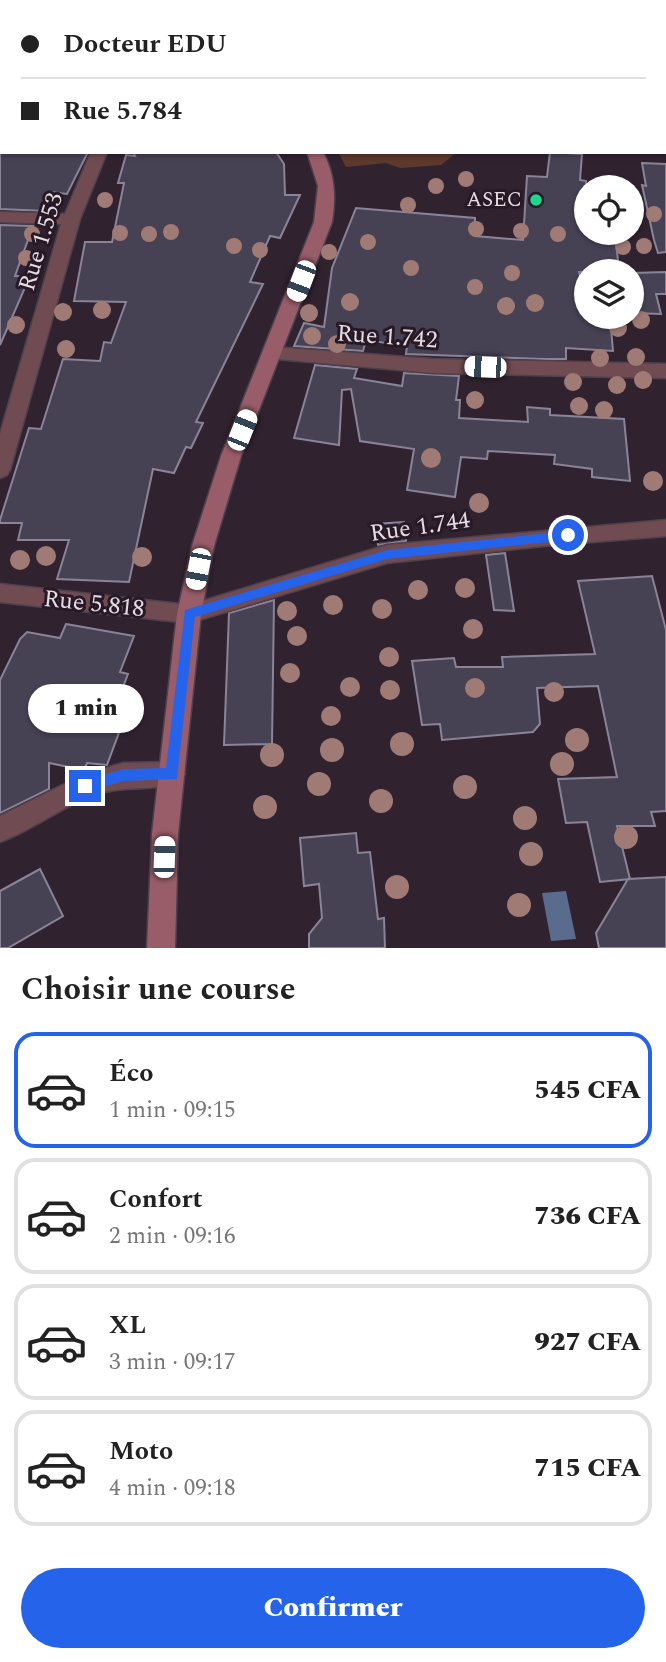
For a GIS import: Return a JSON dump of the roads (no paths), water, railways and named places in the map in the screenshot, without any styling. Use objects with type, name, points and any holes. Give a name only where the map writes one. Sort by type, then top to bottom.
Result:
[{"type":"main road","points":[[161,948],[165,834],[189,614],[203,546],[227,469],[308,263],[327,202],[324,168],[317,154]]},
{"type":"street","name":"Rue 1.553","points":[[0,470],[71,219],[98,154]]},
{"type":"street","points":[[0,217],[71,219]]},
{"type":"street","name":"Rue 1.742","points":[[273,353],[433,366],[666,371]]},
{"type":"street","name":"Rue 1.744","points":[[189,614],[387,554],[543,537],[666,528]]},
{"type":"street","name":"Rue 5.818","points":[[0,593],[189,614]]},
{"type":"street","points":[[0,830],[85,786],[123,775],[172,774]]},
{"type":"water","points":[[566,891],[576,939],[551,941],[542,893]]},
{"type":"place","name":"ASEC","points":[[536,200]]}]
